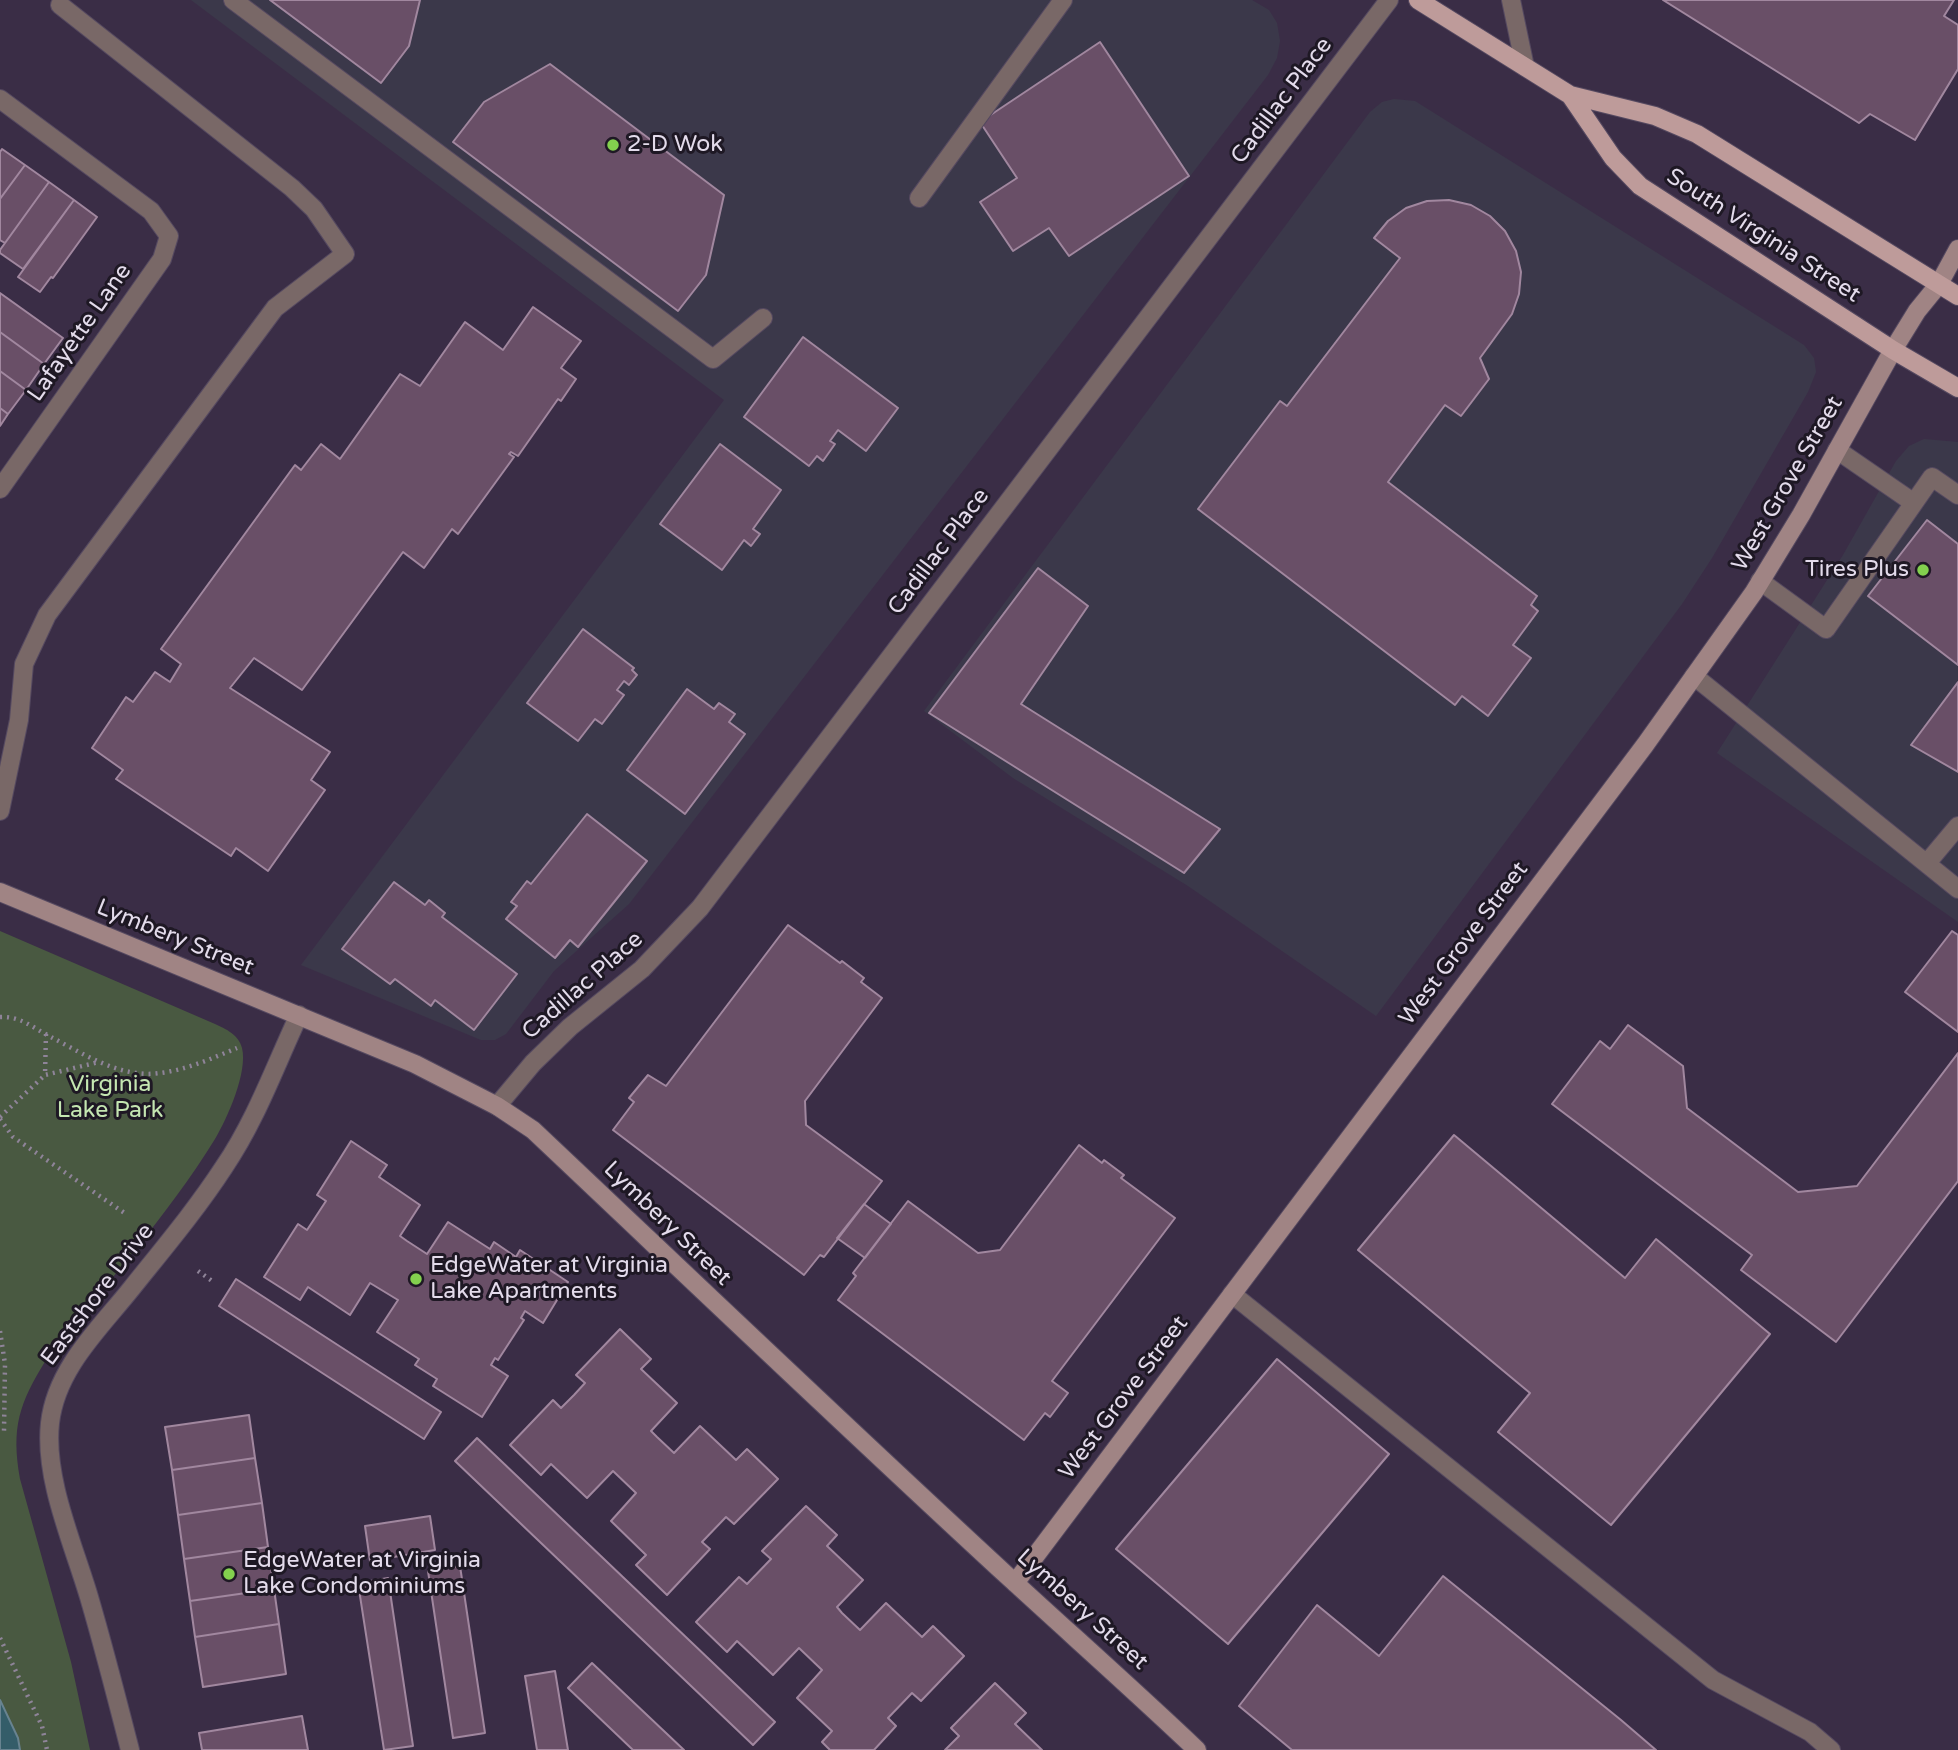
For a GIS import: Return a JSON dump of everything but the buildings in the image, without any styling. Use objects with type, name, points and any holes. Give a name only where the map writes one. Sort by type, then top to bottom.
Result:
[{"type":"main road","name":"South Virginia Street","points":[[1418,0],[1570,95],[1655,116],[1697,134],[1958,296]]},
{"type":"main road","name":"South Virginia Street","points":[[1570,95],[1613,158],[1640,186],[1958,388]]},
{"type":"street","points":[[233,0],[713,359],[763,318]]},
{"type":"street","points":[[919,198],[1063,0]]},
{"type":"street","name":"Cadillac Place","points":[[497,1106],[533,1063],[587,1012],[642,969],[700,908],[1389,0]]},
{"type":"street","points":[[1511,0],[1525,67]]},
{"type":"street","points":[[0,811],[19,720],[23,664],[47,615],[275,308],[345,254],[314,209],[292,188],[60,5]]},
{"type":"street","name":"Lafayette Lane","points":[[0,99],[151,211],[169,236],[162,259],[0,489]]},
{"type":"street","name":"West Grove Street","points":[[1015,1583],[1645,745],[1694,676],[1760,581],[1893,349],[1917,311],[1939,284],[1958,249]]},
{"type":"street","points":[[1837,450],[1914,503]]},
{"type":"street","points":[[1760,581],[1826,628],[1932,477],[1958,495]]},
{"type":"street","points":[[1694,676],[1958,888]]},
{"type":"street","points":[[1927,863],[1958,826]]},
{"type":"street","name":"Lymbery Street","points":[[0,892],[415,1064],[497,1106],[533,1130],[1015,1583],[1127,1682],[1197,1750]]},
{"type":"street","name":"Eastshore Drive","points":[[130,1750],[55,1485],[50,1454],[50,1422],[57,1392],[72,1363],[196,1208],[246,1131],[299,1016]]},
{"type":"street","points":[[1232,1294],[1713,1680],[1810,1732],[1831,1750]]},
{"type":"path","points":[[0,1017],[17,1018],[99,1062],[136,1073],[161,1073],[237,1048]]},
{"type":"path","points":[[45,1075],[46,1034]]},
{"type":"path","points":[[99,1062],[45,1075],[0,1118],[13,1137],[126,1214]]},
{"type":"path","points":[[198,1271],[215,1283]]},
{"type":"path","points":[[0,1331],[5,1364],[2,1431]]},
{"type":"path","points":[[0,1638],[42,1726],[47,1750]]},
{"type":"shaded area","points":[[191,0],[1252,0],[1269,10],[1277,23],[1280,41],[1277,58],[1268,75],[629,904],[554,971],[506,1034],[495,1040],[481,1040],[301,965],[724,400]]},
{"type":"shaded area","points":[[1394,99],[1415,101],[1804,345],[1814,358],[1816,372],[1808,392],[1712,558],[1682,604],[1376,1016],[1188,886],[1013,778],[924,711],[1370,112],[1382,102]]},
{"type":"shaded area","points":[[1924,439],[1958,442],[1958,922],[1717,753],[1843,555],[1896,461],[1909,446]]},
{"type":"green space","name":"Virginia Lake Park","points":[[0,931],[228,1030],[242,1048],[239,1082],[215,1139],[155,1224],[46,1360],[29,1390],[20,1416],[16,1445],[20,1479],[71,1662],[90,1750],[0,1750]]},
{"type":"water","points":[[0,1700],[18,1738],[20,1750],[0,1750]]},
{"type":"place","name":"2-D Wok","points":[[613,145]]},
{"type":"place","name":"Tires Plus","points":[[1923,570]]},
{"type":"place","name":"EdgeWater at Virginia Lake Apartments","points":[[416,1279]]},
{"type":"place","name":"EdgeWater at Virginia Lake Condominiums","points":[[229,1574]]}]
